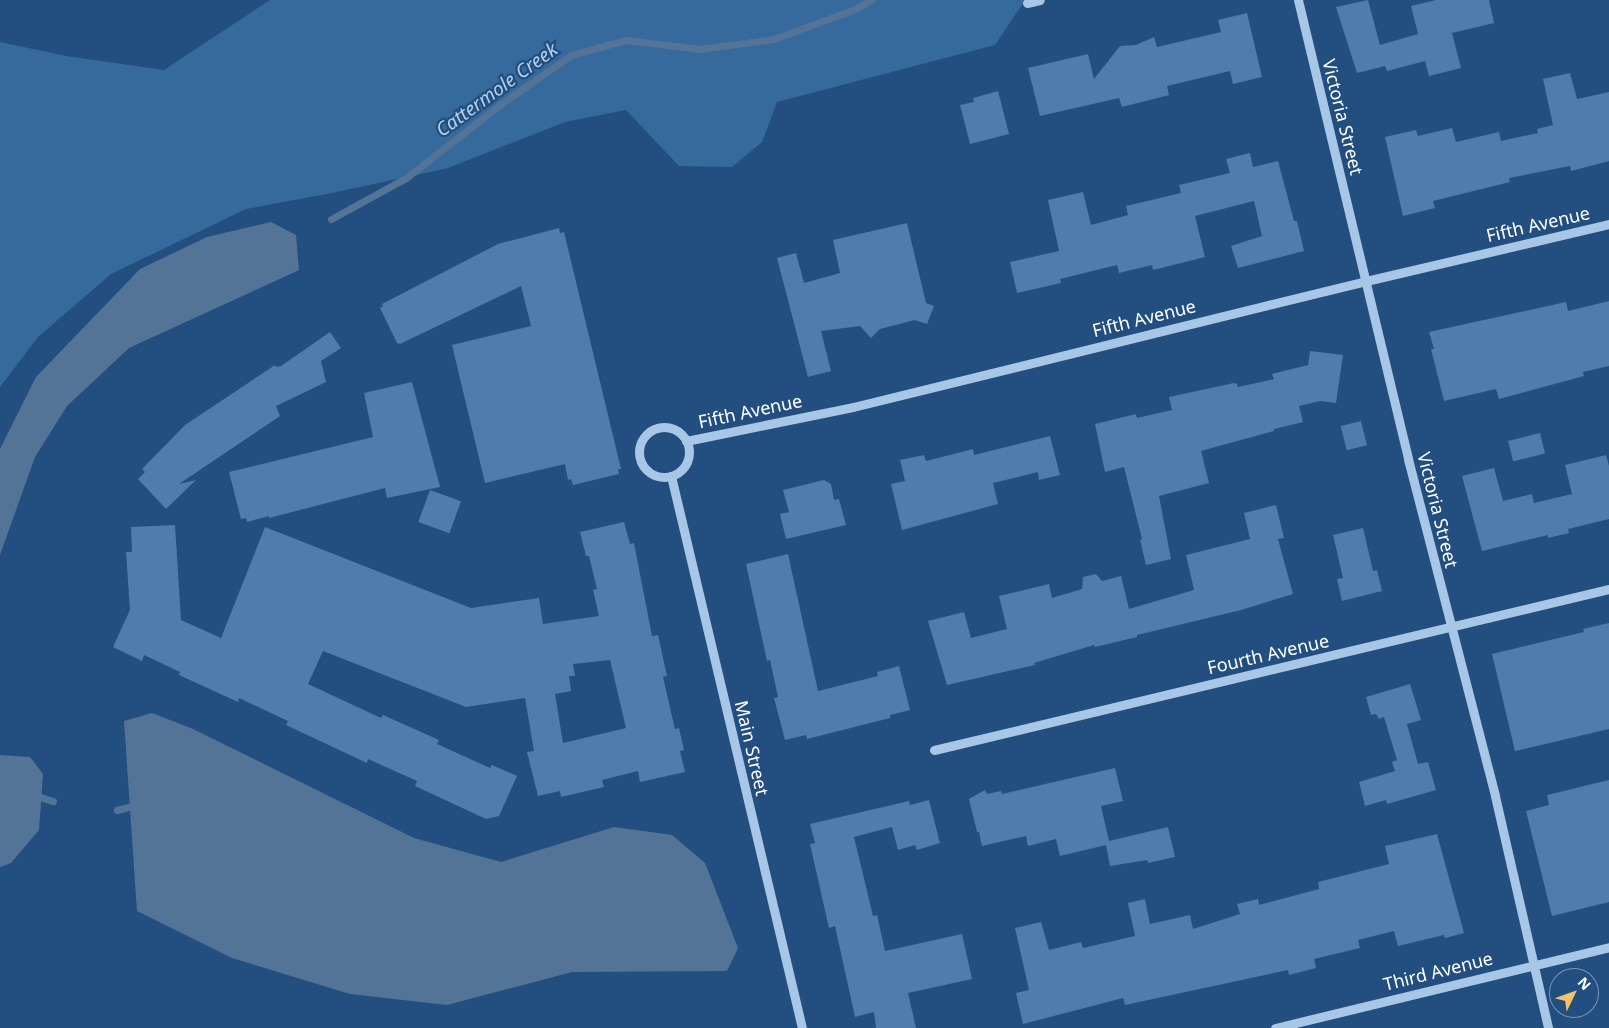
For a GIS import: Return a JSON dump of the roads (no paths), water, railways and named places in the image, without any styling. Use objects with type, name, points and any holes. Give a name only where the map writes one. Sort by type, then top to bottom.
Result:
[{"type":"street","points":[[1027,3],[1040,0]]},
{"type":"street","name":"Victoria Street","points":[[1298,0],[1451,627],[1495,796],[1548,1028]]},
{"type":"street","name":"Fifth Avenue","points":[[686,441],[853,407],[1366,281],[1609,224]]},
{"type":"street","points":[[660,427],[676,430],[686,441],[688,458],[684,466],[671,476],[654,475],[647,471],[639,456],[641,441],[646,434],[660,427]]},
{"type":"street","name":"Main Street","points":[[671,476],[802,1028]]},
{"type":"street","name":"Fourth Avenue","points":[[934,750],[1609,589]]},
{"type":"street","name":"Third Avenue","points":[[1275,1028],[1609,947]]},
{"type":"waterway","name":"Cattermole Creek","points":[[331,219],[406,178],[502,103],[571,55],[626,40],[700,49],[774,39],[853,10],[871,0]]},
{"type":"waterway","points":[[34,795],[53,801]]},
{"type":"waterway","points":[[117,810],[139,804]]}]
